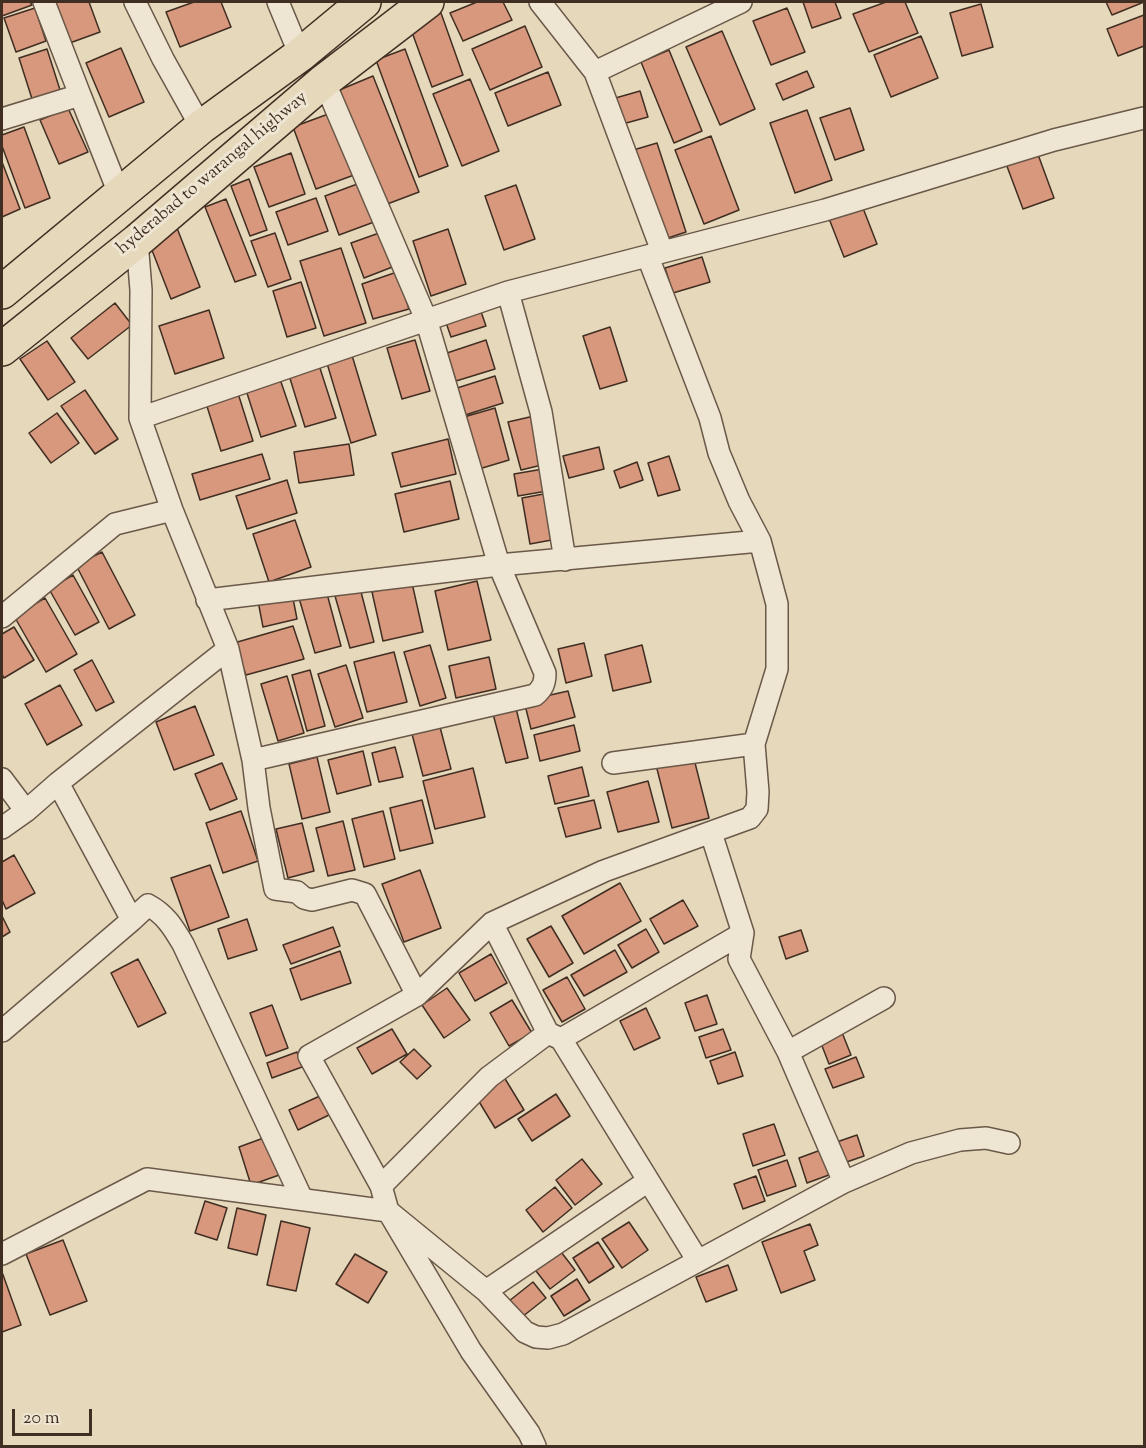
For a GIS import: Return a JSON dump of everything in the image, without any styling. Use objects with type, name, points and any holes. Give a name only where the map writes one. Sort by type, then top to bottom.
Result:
[{"type":"main road","points":[[2,292],[201,127],[300,55],[364,2]]},
{"type":"main road","name":"hyderabad to warangal highway","points":[[2,349],[137,241],[324,81],[427,2]]},
{"type":"street","points":[[44,2],[120,196]]},
{"type":"street","points":[[135,2],[163,59],[201,127]]},
{"type":"street","points":[[278,2],[300,55]]},
{"type":"street","points":[[535,1446],[529,1433],[471,1351],[388,1211],[381,1186],[309,1056],[417,995],[492,923],[604,871],[750,818],[757,809],[758,792],[754,744],[777,669],[777,604],[760,541],[739,501],[719,453],[710,418],[595,72],[540,2]]},
{"type":"street","points":[[595,72],[741,2]]},
{"type":"street","points":[[254,760],[535,695],[542,689],[545,682],[545,673],[499,565],[426,319],[324,81]]},
{"type":"street","points":[[2,119],[80,95]]},
{"type":"street","points":[[140,418],[508,292],[825,210],[1054,140],[1144,118]]},
{"type":"street","points":[[137,241],[141,290],[140,418],[172,510],[228,649],[254,760],[259,808],[274,889],[297,892],[304,898],[312,900],[352,890],[365,894],[417,995]]},
{"type":"street","points":[[508,292],[542,412],[565,560]]},
{"type":"street","points":[[2,617],[115,524],[172,510]]},
{"type":"street","points":[[207,600],[499,565],[760,541]]},
{"type":"street","points":[[2,828],[228,649]]},
{"type":"street","points":[[613,763],[754,744]]},
{"type":"street","points":[[2,779],[26,811]]},
{"type":"street","points":[[58,783],[132,920]]},
{"type":"street","points":[[711,833],[743,933],[739,959],[788,1052],[844,1182]]},
{"type":"street","points":[[2,1031],[148,905],[163,915],[176,932],[302,1200]]},
{"type":"street","points":[[492,923],[555,1036],[699,1261]]},
{"type":"street","points":[[381,1186],[489,1077],[555,1036],[743,933]]},
{"type":"street","points":[[788,1052],[884,998]]},
{"type":"street","points":[[2,1254],[147,1179],[388,1211],[486,1291],[525,1332],[536,1337],[548,1338],[563,1334],[844,1182],[911,1153],[960,1140],[986,1138],[1009,1143]]},
{"type":"street","points":[[486,1291],[648,1181]]},
{"type":"building","points":[[2,2],[30,2],[32,5],[2,16]]},
{"type":"building","points":[[52,2],[89,2],[100,32],[67,44]]},
{"type":"building","points":[[194,2],[221,2],[231,27],[180,47],[166,12]]},
{"type":"building","points":[[477,2],[503,2],[512,20],[463,41],[450,13]]},
{"type":"building","points":[[803,2],[835,2],[841,18],[812,28]]},
{"type":"building","points":[[886,2],[905,2],[918,33],[869,52],[853,14]]},
{"type":"building","points":[[1106,2],[1144,2],[1112,15]]},
{"type":"building","points":[[981,4],[993,47],[962,56],[950,13]]},
{"type":"building","points":[[35,8],[46,41],[16,52],[4,18]]},
{"type":"building","points":[[787,8],[805,52],[771,65],[753,21]]},
{"type":"building","points":[[441,13],[463,75],[432,87],[409,24]]},
{"type":"building","points":[[1144,15],[1144,46],[1118,56],[1107,29]]},
{"type":"building","points":[[525,26],[542,67],[490,90],[472,49]]},
{"type":"building","points":[[722,31],[755,109],[720,125],[686,47]]},
{"type":"building","points":[[921,36],[938,78],[891,97],[874,55]]},
{"type":"building","points":[[121,48],[144,102],[109,117],[86,63]]},
{"type":"building","points":[[47,49],[61,93],[33,102],[19,58]]},
{"type":"building","points":[[405,49],[448,166],[419,177],[376,60]]},
{"type":"building","points":[[669,50],[702,131],[674,143],[641,62]]},
{"type":"building","points":[[807,71],[814,87],[783,100],[776,84]]},
{"type":"building","points":[[548,72],[561,105],[508,126],[495,93]]},
{"type":"building","points":[[373,76],[419,192],[382,206],[337,91]]},
{"type":"building","points":[[470,79],[499,151],[462,166],[433,94]]},
{"type":"building","points":[[640,91],[648,117],[619,125],[612,99]]},
{"type":"building","points":[[68,108],[88,152],[59,164],[40,120]]},
{"type":"building","points":[[850,108],[864,150],[835,160],[820,118]]},
{"type":"building","points":[[807,110],[832,180],[795,193],[770,123]]},
{"type":"building","points":[[331,113],[354,175],[316,189],[293,127]]},
{"type":"building","points":[[24,127],[50,198],[25,208],[2,146],[2,135]]},
{"type":"building","points":[[711,136],[739,210],[704,224],[675,150]]},
{"type":"building","points":[[657,143],[686,232],[659,241],[630,151]]},
{"type":"building","points":[[1036,149],[1054,198],[1023,209],[1005,161]]},
{"type":"building","points":[[291,153],[305,194],[269,207],[254,167]]},
{"type":"building","points":[[2,162],[20,209],[2,217]]},
{"type":"building","points":[[249,179],[267,230],[250,236],[231,186]]},
{"type":"building","points":[[360,183],[374,222],[339,235],[325,196]]},
{"type":"building","points":[[516,185],[535,239],[504,250],[485,196]]},
{"type":"building","points":[[316,198],[328,231],[288,245],[276,212]]},
{"type":"building","points":[[226,199],[256,275],[235,282],[205,207]]},
{"type":"building","points":[[861,203],[877,244],[844,257],[828,216]]},
{"type":"building","points":[[177,228],[200,287],[171,299],[148,240]]},
{"type":"building","points":[[448,229],[466,284],[431,296],[413,241]]},
{"type":"building","points":[[382,232],[395,266],[364,278],[351,243]]},
{"type":"building","points":[[275,233],[291,279],[268,287],[251,241]]},
{"type":"building","points":[[341,248],[366,323],[324,336],[300,261]]},
{"type":"building","points":[[702,257],[710,282],[673,293],[665,268]]},
{"type":"building","points":[[397,272],[409,309],[373,319],[362,284]]},
{"type":"building","points":[[301,282],[316,328],[287,337],[273,291]]},
{"type":"building","points":[[115,303],[132,325],[88,359],[71,338]]},
{"type":"building","points":[[478,303],[486,326],[451,337],[443,314]]},
{"type":"building","points":[[209,310],[224,358],[175,374],[159,326]]},
{"type":"building","points":[[610,327],[627,381],[600,389],[583,336]]},
{"type":"building","points":[[415,340],[430,391],[402,399],[387,348]]},
{"type":"building","points":[[486,340],[495,369],[456,381],[447,353]]},
{"type":"building","points":[[47,341],[75,382],[48,400],[20,359]]},
{"type":"building","points":[[351,352],[376,435],[351,443],[326,360]]},
{"type":"building","points":[[318,362],[336,418],[305,427],[288,372]]},
{"type":"building","points":[[495,376],[503,403],[462,416],[454,389]]},
{"type":"building","points":[[280,379],[296,426],[261,437],[246,390]]},
{"type":"building","points":[[85,390],[118,439],[95,454],[61,406]]},
{"type":"building","points":[[237,390],[253,441],[221,451],[205,400]]},
{"type":"building","points":[[495,408],[509,460],[479,469],[464,417]]},
{"type":"building","points":[[57,413],[79,443],[51,463],[29,433]]},
{"type":"building","points":[[534,416],[546,464],[521,470],[508,422]]},
{"type":"building","points":[[448,439],[456,474],[401,487],[392,453]]},
{"type":"building","points":[[349,444],[354,475],[299,483],[294,452]]},
{"type":"building","points":[[599,447],[604,469],[569,478],[563,456]]},
{"type":"building","points":[[262,454],[270,479],[200,500],[192,474]]},
{"type":"building","points":[[669,456],[680,490],[658,496],[648,463]]},
{"type":"building","points":[[637,462],[643,480],[620,488],[614,471]]},
{"type":"building","points":[[543,469],[547,491],[518,496],[514,474]]},
{"type":"building","points":[[287,480],[297,513],[247,529],[236,496]]},
{"type":"building","points":[[450,481],[459,519],[404,532],[395,494]]},
{"type":"building","points":[[549,493],[557,539],[530,544],[522,498]]},
{"type":"building","points":[[295,520],[311,567],[269,582],[253,534]]},
{"type":"building","points":[[102,552],[135,615],[109,629],[76,565]]},
{"type":"building","points":[[73,575],[99,622],[75,635],[49,589]]},
{"type":"building","points":[[477,581],[491,640],[448,650],[435,591]]},
{"type":"building","points":[[412,583],[423,632],[383,641],[372,592]]},
{"type":"building","points":[[360,588],[374,642],[350,648],[335,596]]},
{"type":"building","points":[[326,590],[341,646],[315,653],[299,598]]},
{"type":"building","points":[[292,593],[297,619],[263,627],[258,601]]},
{"type":"building","points":[[45,598],[77,654],[46,672],[14,616]]},
{"type":"building","points":[[293,626],[304,659],[246,675],[234,643]]},
{"type":"building","points":[[14,627],[34,660],[4,678],[2,674],[2,634]]},
{"type":"building","points":[[584,643],[592,676],[566,683],[558,649]]},
{"type":"building","points":[[430,645],[446,698],[420,706],[404,652]]},
{"type":"building","points":[[642,645],[651,682],[613,691],[605,655]]},
{"type":"building","points":[[394,652],[407,702],[367,712],[354,662]]},
{"type":"building","points":[[489,657],[496,689],[456,698],[449,666]]},
{"type":"building","points":[[92,660],[114,702],[96,711],[74,670]]},
{"type":"building","points":[[346,665],[363,718],[335,727],[318,674]]},
{"type":"building","points":[[310,670],[325,726],[307,731],[292,675]]},
{"type":"building","points":[[287,676],[304,733],[278,741],[261,684]]},
{"type":"building","points":[[60,685],[82,725],[47,745],[25,704]]},
{"type":"building","points":[[568,691],[575,717],[531,729],[524,701]]},
{"type":"building","points":[[515,704],[528,758],[506,763],[492,710]]},
{"type":"building","points":[[195,706],[214,755],[174,770],[156,722]]},
{"type":"building","points":[[574,725],[580,751],[540,761],[534,735]]},
{"type":"building","points":[[440,727],[451,769],[423,776],[412,734]]},
{"type":"building","points":[[395,747],[403,777],[379,782],[372,753]]},
{"type":"building","points":[[363,751],[371,785],[337,794],[328,760]]},
{"type":"building","points":[[693,755],[709,818],[672,828],[656,765]]},
{"type":"building","points":[[317,757],[330,812],[302,819],[289,764]]},
{"type":"building","points":[[222,763],[237,799],[210,810],[195,774]]},
{"type":"building","points":[[582,767],[589,796],[555,804],[548,776]]},
{"type":"building","points":[[473,768],[485,817],[435,829],[423,781]]},
{"type":"building","points":[[648,781],[659,822],[618,832],[607,792]]},
{"type":"building","points":[[422,800],[433,843],[400,851],[390,808]]},
{"type":"building","points":[[594,800],[601,828],[566,837],[558,808]]},
{"type":"building","points":[[241,811],[258,861],[223,873],[206,823]]},
{"type":"building","points":[[383,811],[395,859],[364,867],[352,819]]},
{"type":"building","points":[[343,821],[355,870],[328,876],[316,828]]},
{"type":"building","points":[[302,823],[314,871],[288,878],[276,829]]},
{"type":"building","points":[[14,855],[35,893],[6,909],[2,900],[2,862]]},
{"type":"building","points":[[210,865],[229,917],[190,931],[171,878]]},
{"type":"building","points":[[420,870],[441,928],[404,942],[382,884]]},
{"type":"building","points":[[620,883],[641,921],[584,954],[562,916]]},
{"type":"building","points":[[683,900],[698,926],[664,944],[650,919]]},
{"type":"building","points":[[2,916],[10,932],[2,937]]},
{"type":"building","points":[[247,919],[257,950],[228,959],[218,929]]},
{"type":"building","points":[[551,926],[573,963],[549,977],[527,939]]},
{"type":"building","points":[[333,927],[340,946],[291,964],[283,945]]},
{"type":"building","points":[[646,929],[659,952],[632,968],[618,945]]},
{"type":"building","points":[[801,930],[808,951],[786,959],[779,937]]},
{"type":"building","points":[[615,950],[627,972],[584,996],[571,975]]},
{"type":"building","points":[[340,951],[351,983],[301,1000],[290,969]]},
{"type":"building","points":[[491,954],[507,983],[475,1001],[459,973]]},
{"type":"building","points":[[138,959],[166,1013],[138,1027],[111,973]]},
{"type":"building","points":[[567,977],[585,1009],[562,1022],[543,990]]},
{"type":"building","points":[[447,988],[470,1020],[444,1038],[422,1005]]},
{"type":"building","points":[[707,995],[717,1024],[695,1031],[685,1003]]},
{"type":"building","points":[[512,1000],[532,1033],[509,1046],[490,1013]]},
{"type":"building","points":[[272,1005],[288,1048],[266,1056],[250,1013]]},
{"type":"building","points":[[646,1008],[660,1038],[634,1050],[620,1021]]},
{"type":"building","points":[[392,1029],[407,1054],[372,1074],[357,1048]]},
{"type":"building","points":[[723,1029],[731,1050],[706,1058],[699,1037]]},
{"type":"building","points":[[841,1030],[851,1055],[829,1064],[819,1038]]},
{"type":"building","points":[[414,1049],[431,1066],[417,1079],[400,1062]]},
{"type":"building","points":[[297,1052],[302,1067],[272,1078],[267,1063]]},
{"type":"building","points":[[735,1052],[743,1076],[718,1084],[710,1061]]},
{"type":"building","points":[[856,1057],[864,1077],[833,1088],[825,1069]]},
{"type":"building","points":[[504,1077],[524,1110],[495,1128],[475,1095]]},
{"type":"building","points":[[556,1094],[570,1116],[532,1141],[518,1119]]},
{"type":"building","points":[[322,1095],[331,1114],[298,1130],[289,1110]]},
{"type":"building","points":[[774,1124],[785,1155],[753,1166],[743,1134]]},
{"type":"building","points":[[857,1135],[864,1156],[838,1165],[831,1144]]},
{"type":"building","points":[[269,1136],[282,1174],[251,1185],[239,1147]]},
{"type":"building","points":[[829,1147],[837,1172],[807,1183],[799,1158]]},
{"type":"building","points":[[582,1159],[602,1184],[575,1205],[556,1180]]},
{"type":"building","points":[[787,1160],[796,1186],[767,1196],[758,1170]]},
{"type":"building","points":[[756,1176],[765,1201],[743,1209],[734,1184]]},
{"type":"building","points":[[555,1187],[572,1208],[543,1232],[526,1210]]},
{"type":"building","points":[[205,1201],[227,1208],[217,1240],[195,1233]]},
{"type":"building","points":[[237,1208],[266,1215],[257,1255],[228,1248]]},
{"type":"building","points":[[281,1221],[310,1228],[296,1291],[267,1285]]},
{"type":"building","points":[[629,1222],[648,1250],[622,1268],[602,1239]]},
{"type":"building","points":[[810,1224],[818,1245],[804,1251],[815,1280],[781,1293],[762,1242]]},
{"type":"building","points":[[63,1240],[87,1301],[50,1315],[26,1254]]},
{"type":"building","points":[[598,1242],[614,1267],[589,1283],[573,1258]]},
{"type":"building","points":[[558,1248],[575,1270],[550,1289],[533,1267]]},
{"type":"building","points":[[355,1254],[387,1272],[368,1303],[336,1284]]},
{"type":"building","points":[[728,1265],[737,1290],[706,1302],[696,1277]]},
{"type":"building","points":[[2,1272],[21,1325],[2,1332]]},
{"type":"building","points":[[577,1279],[590,1300],[564,1316],[551,1296]]},
{"type":"building","points":[[533,1282],[546,1298],[522,1317],[509,1301]]}]
